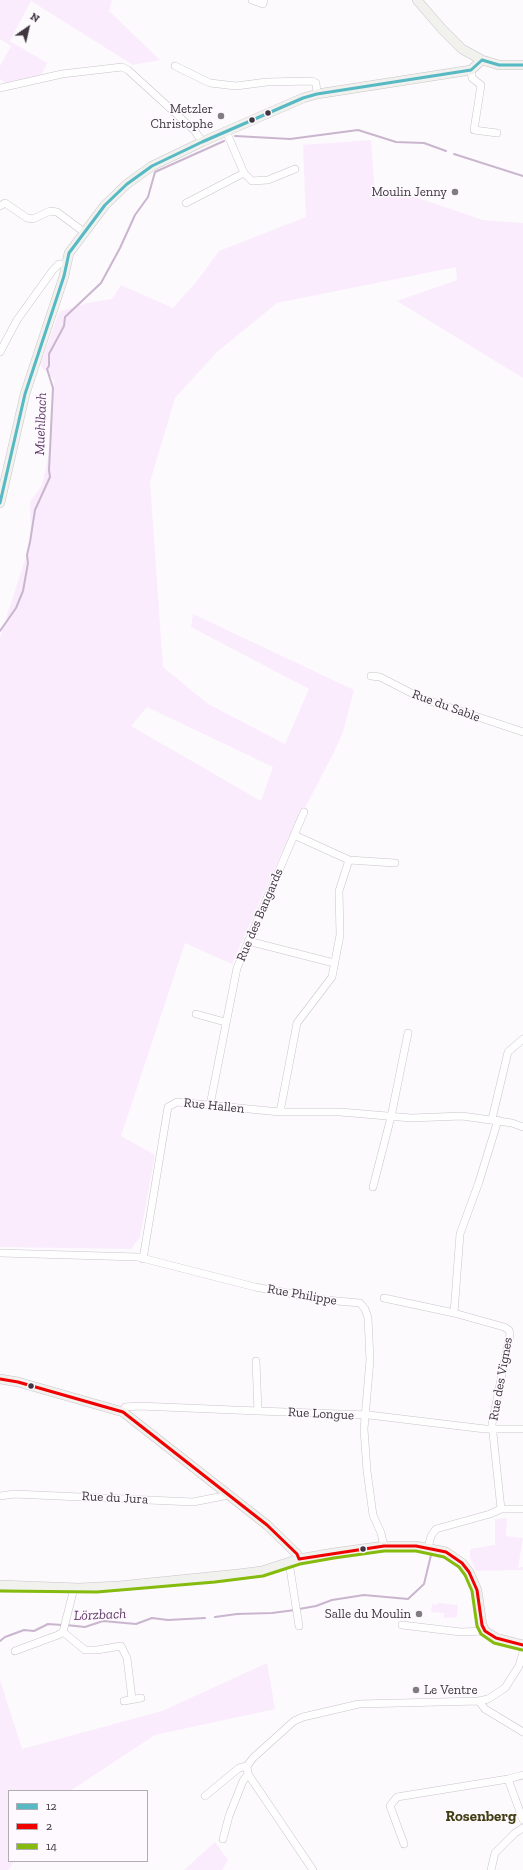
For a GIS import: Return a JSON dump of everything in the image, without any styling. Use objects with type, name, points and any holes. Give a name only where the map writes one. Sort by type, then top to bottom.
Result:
[{"type":"street","points":[[252,0],[262,4],[264,0]]},
{"type":"street","points":[[417,0],[442,29],[462,49],[482,60],[499,64],[523,65]]},
{"type":"street","points":[[0,503],[25,394],[56,300],[70,251],[105,205],[127,184],[152,166],[202,142],[317,94],[471,70],[482,60]]},
{"type":"street","points":[[175,66],[210,83],[236,86],[288,81],[312,81],[316,83],[317,94]]},
{"type":"street","points":[[0,88],[62,74],[122,67],[132,74],[195,131],[202,142]]},
{"type":"street","points":[[471,70],[472,78],[481,85],[474,130],[496,133]]},
{"type":"street","points":[[226,131],[244,173],[252,181],[268,180],[295,169]]},
{"type":"street","points":[[186,203],[244,173]]},
{"type":"street","points":[[2,202],[27,218],[33,219],[50,211],[57,212],[84,232]]},
{"type":"street","points":[[0,352],[17,320],[52,270],[59,264],[66,264]]},
{"type":"street","name":"Rue du Sable","points":[[371,676],[380,678],[421,698],[523,732]]},
{"type":"street","name":"Rue des Bangards","points":[[210,1105],[225,1022],[237,968],[304,812]]},
{"type":"street","points":[[294,836],[349,860],[395,863]]},
{"type":"street","points":[[280,1112],[297,1023],[332,977],[340,934],[339,891],[349,860]]},
{"type":"street","points":[[248,941],[334,963]]},
{"type":"street","points":[[196,1014],[225,1022]]},
{"type":"street","points":[[373,1187],[391,1117],[408,1033]]},
{"type":"street","points":[[454,1313],[460,1234],[479,1182],[495,1120],[508,1052],[523,1039]]},
{"type":"street","name":"Rue Hallen","points":[[143,1259],[168,1107],[177,1102],[280,1112],[340,1112],[411,1118],[462,1116],[495,1120],[523,1127]]},
{"type":"street","name":"Rue Philippe","points":[[0,1253],[143,1259],[255,1287],[326,1300],[360,1303],[365,1309],[368,1318],[370,1353],[364,1429],[369,1496],[373,1515],[384,1546]]},
{"type":"street","name":"Rue des Vignes","points":[[384,1298],[454,1313],[504,1327],[509,1330],[510,1334],[492,1429],[501,1510]]},
{"type":"street","points":[[256,1361],[258,1411]]},
{"type":"street","points":[[0,1379],[18,1382],[123,1412],[267,1525],[294,1551],[299,1558]]},
{"type":"street","name":"Rue Longue","points":[[123,1412],[125,1406],[139,1406],[366,1415],[492,1429],[523,1428]]},
{"type":"street","name":"Rue du Jura","points":[[0,1496],[22,1494],[193,1502],[229,1495]]},
{"type":"street","points":[[428,1548],[431,1536],[436,1529],[501,1510],[523,1510]]},
{"type":"street","points":[[1,1585],[74,1588],[119,1586],[238,1574],[262,1570],[299,1558],[384,1546],[403,1545],[428,1548],[453,1555],[462,1562],[469,1572],[477,1590],[482,1625],[485,1631],[496,1638],[523,1645]]},
{"type":"street","points":[[289,1562],[299,1626]]},
{"type":"street","points":[[15,1650],[63,1632],[74,1588]]},
{"type":"street","points":[[402,1625],[461,1632],[485,1631]]},
{"type":"street","points":[[63,1632],[85,1650],[97,1650],[121,1646],[127,1658],[132,1699]]},
{"type":"street","points":[[205,1796],[239,1768],[247,1766],[253,1758],[294,1721],[303,1717],[359,1704],[479,1701],[488,1699],[500,1693],[504,1688],[519,1666],[523,1652]]},
{"type":"street","points":[[124,1701],[141,1698]]},
{"type":"street","points":[[479,1701],[484,1709],[523,1732]]},
{"type":"street","points":[[247,1766],[248,1774],[313,1870]]},
{"type":"street","points":[[223,1839],[229,1816],[243,1781],[248,1774]]},
{"type":"street","points":[[404,1844],[390,1806],[397,1797],[508,1780],[523,1775]]},
{"type":"street","points":[[508,1780],[523,1820]]},
{"type":"street","points":[[491,1870],[495,1853],[515,1832],[523,1828]]},
{"type":"shaded area","points":[[0,0],[112,0],[109,11],[160,60],[133,65],[31,1],[10,41],[47,63],[41,76],[9,85],[0,79],[0,66],[11,46],[0,39]]},
{"type":"shaded area","points":[[371,140],[375,193],[412,196],[483,220],[523,223],[523,378],[397,301],[457,280],[456,267],[277,303],[217,352],[175,398],[150,482],[163,667],[208,704],[285,744],[309,689],[191,627],[193,614],[354,690],[343,732],[281,854],[232,964],[185,943],[121,1136],[155,1155],[140,1237],[131,1249],[0,1247],[0,637],[31,541],[30,502],[42,485],[50,449],[54,380],[40,365],[59,312],[87,303],[112,299],[121,285],[173,308],[197,281],[219,251],[306,217],[303,145]],"holes":[[[147,707],[273,767],[261,801],[131,726]]]},
{"type":"shaded area","points":[[507,1518],[506,1536],[523,1538],[518,1568],[523,1567],[523,1570],[476,1571],[470,1557],[470,1549],[495,1545],[495,1519]]},
{"type":"shaded area","points":[[438,1603],[458,1605],[457,1617],[444,1618],[444,1613],[431,1612],[432,1604],[438,1605]]},
{"type":"shaded area","points":[[267,1663],[275,1709],[155,1735],[72,1790],[8,1790],[8,1862],[14,1862],[8,1870],[0,1870],[0,1680],[22,1749],[162,1711]]},
{"type":"shaded area","points":[[215,1842],[228,1860],[222,1870],[184,1870]]},
{"type":"waterway","points":[[235,136],[290,139],[358,130],[396,142],[424,143],[446,151]]},
{"type":"waterway","name":"Muehlbach","points":[[0,631],[16,608],[23,591],[28,563],[27,555],[35,510],[50,477],[49,470],[53,388],[47,369],[49,366],[49,354],[64,326],[65,317],[101,283],[120,248],[135,215],[148,197],[155,172],[224,141]]},
{"type":"waterway","points":[[454,154],[523,176]]},
{"type":"waterway","points":[[299,1609],[316,1606],[332,1600],[364,1595],[408,1599],[424,1584],[431,1555]]},
{"type":"waterway","points":[[215,1617],[295,1610]]},
{"type":"waterway","name":"Lörzbach","points":[[66,1625],[85,1627],[103,1621],[136,1624],[152,1618],[168,1620],[205,1618]]},
{"type":"waterway","name":"Lörzbach","points":[[0,1641],[5,1637],[24,1630],[34,1631],[48,1624],[62,1625]]},
{"type":"transit line","name":"12","points":[[482,60],[499,65],[523,65]]},
{"type":"transit line","name":"12","points":[[0,503],[25,394],[64,276],[69,253],[105,205],[127,184],[152,166],[202,142],[303,98],[317,94],[471,70],[482,60]]},
{"type":"transit line","name":"2","points":[[0,1379],[18,1382],[123,1412],[267,1525],[297,1554],[299,1559]]},
{"type":"transit line","name":"2","points":[[299,1559],[384,1546],[416,1546],[446,1552],[462,1563],[469,1572],[477,1590],[482,1625],[485,1631],[496,1638],[523,1645]]},
{"type":"transit line","name":"14","points":[[0,1591],[97,1592],[215,1582],[263,1576],[300,1564],[334,1558],[384,1551],[416,1551],[444,1557],[459,1567],[465,1575],[472,1591],[477,1626],[481,1634],[494,1643],[522,1650]]},
{"type":"place","name":"Metzler Christophe","points":[[221,116]]},
{"type":"place","name":"Moulin Jenny","points":[[455,192]]},
{"type":"place","name":"Salle du Moulin","points":[[419,1614]]},
{"type":"place","name":"Le Ventre","points":[[416,1690]]},
{"type":"district","name":"Rosenberg","points":[[481,1817]]}]
